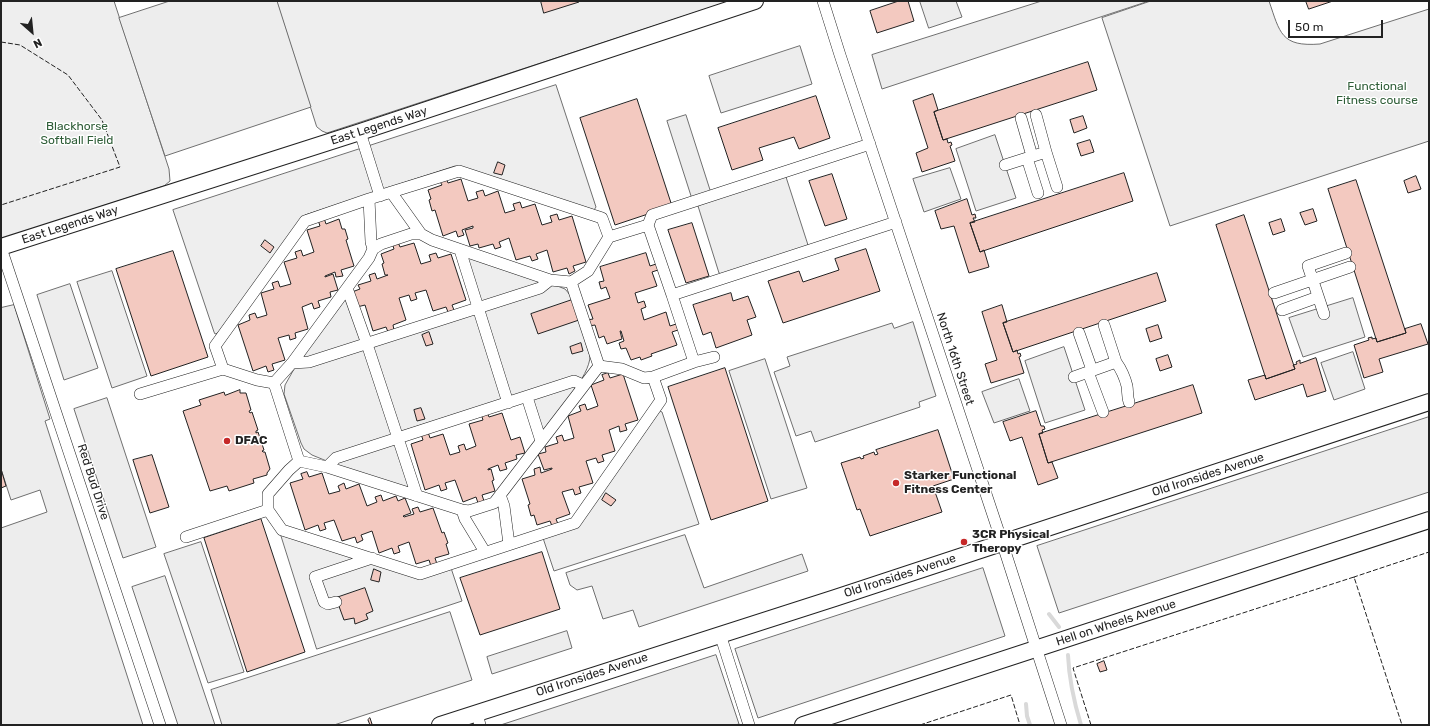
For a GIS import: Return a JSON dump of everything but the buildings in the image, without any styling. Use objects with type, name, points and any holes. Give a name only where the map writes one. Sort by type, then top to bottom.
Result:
[{"type":"street","name":"East Legends Way","points":[[1,247],[360,132],[755,1]]},
{"type":"street","name":"North 16th Street","points":[[823,1],[1061,725]]},
{"type":"street","points":[[1036,115],[1057,187]]},
{"type":"street","points":[[1021,118],[1038,193]]},
{"type":"street","points":[[360,132],[374,197],[371,242],[373,249]]},
{"type":"street","points":[[694,362],[648,226],[652,216],[693,200],[870,144]]},
{"type":"street","points":[[1005,165],[1046,152]]},
{"type":"street","points":[[223,369],[215,346],[305,221],[374,197],[459,171],[602,218],[609,237]]},
{"type":"street","points":[[391,192],[421,234],[432,240],[460,250],[550,280],[571,282],[588,271],[609,237],[648,226]]},
{"type":"street","points":[[672,295],[896,222]]},
{"type":"street","points":[[274,383],[292,364],[369,258],[373,249],[381,244],[411,234],[421,234]]},
{"type":"street","name":"Red Bud Drive","points":[[1,247],[160,725]]},
{"type":"street","points":[[460,250],[508,403]]},
{"type":"street","points":[[1324,314],[1308,266],[1346,253]]},
{"type":"street","points":[[1274,293],[1350,267]]},
{"type":"street","points":[[292,364],[309,362],[540,288],[550,280]]},
{"type":"street","points":[[571,282],[599,366]]},
{"type":"street","points":[[347,288],[417,496]]},
{"type":"street","points":[[1282,310],[1318,297]]},
{"type":"street","points":[[1104,325],[1116,362],[1120,367],[1127,388],[1126,396],[1129,402]]},
{"type":"street","points":[[1079,333],[1103,412]]},
{"type":"street","points":[[599,366],[622,369],[644,378],[653,377],[694,362],[714,357]]},
{"type":"street","points":[[1074,377],[1116,362]]},
{"type":"street","points":[[298,461],[327,467],[469,511],[494,503],[599,366]]},
{"type":"street","points":[[140,394],[223,369],[257,380],[274,383]]},
{"type":"street","points":[[298,461],[268,494],[268,510],[282,530],[420,574],[575,523],[661,400],[653,377]]},
{"type":"street","points":[[327,467],[336,458],[574,381],[583,385]]},
{"type":"street","points":[[274,383],[298,461]]},
{"type":"street","points":[[527,397],[541,441]]},
{"type":"street","name":"Old Ironsides Avenue","points":[[440,725],[478,719],[720,634],[835,598],[1429,402]]},
{"type":"street","points":[[500,496],[504,506],[509,544]]},
{"type":"street","points":[[186,537],[268,510]]},
{"type":"street","points":[[462,510],[465,519],[485,552]]},
{"type":"street","name":"Hell on Wheels Avenue","points":[[803,725],[1429,520]]},
{"type":"street","points":[[336,602],[328,604],[324,602],[315,577],[372,558]]},
{"type":"street","points":[[720,634],[749,725]]},
{"type":"green space","name":"Blackhorse Softball Field","points":[[1,1],[114,1],[169,169],[170,181],[164,186],[1,239]]},
{"type":"green space","points":[[277,1],[730,1],[327,133],[317,127]]},
{"type":"green space","name":"Functional Fitness course","points":[[1151,1],[1269,1],[1276,22],[1284,36],[1297,43],[1307,44],[1320,44],[1429,9],[1429,141],[1170,226],[1102,18]]},
{"type":"green space","points":[[556,85],[596,207],[594,210],[455,166],[305,215],[218,333],[215,334],[173,210]]},
{"type":"green space","points":[[784,176],[786,177],[808,245],[806,247],[722,274],[719,273],[698,206]]},
{"type":"green space","points":[[466,256],[537,278],[565,289],[571,296],[590,356],[589,364],[572,394],[545,430],[542,430],[528,391],[393,434],[409,487],[407,488],[339,466],[312,455],[304,449],[284,394],[285,385],[302,355],[345,298],[364,348],[483,309]]},
{"type":"green space","points":[[660,411],[662,412],[699,524],[554,571],[543,538],[575,527]]},
{"type":"green space","points":[[281,535],[422,578],[451,568],[462,601],[317,649]]},
{"type":"shaded area","points":[[170,1],[277,1],[311,107],[165,156],[119,18]]},
{"type":"shaded area","points":[[920,1],[956,1],[962,17],[929,28]]},
{"type":"shaded area","points":[[1042,1],[1149,1],[882,89],[872,55]]},
{"type":"shaded area","points":[[800,46],[812,84],[721,113],[709,76]]},
{"type":"shaded area","points":[[686,115],[711,193],[692,199],[667,121]]},
{"type":"shaded area","points":[[995,135],[1016,198],[976,211],[956,149]]},
{"type":"shaded area","points":[[950,168],[961,199],[924,212],[913,179]]},
{"type":"shaded area","points":[[112,271],[147,376],[112,388],[77,282]]},
{"type":"shaded area","points":[[70,284],[98,368],[64,380],[37,295]]},
{"type":"shaded area","points":[[1353,298],[1365,337],[1303,357],[1289,318]]},
{"type":"shaded area","points":[[14,305],[50,419],[45,421],[143,725],[1,725],[1,528],[47,512],[40,490],[11,500],[1,469],[1,308]]},
{"type":"shaded area","points":[[913,322],[936,396],[919,402],[920,407],[815,442],[811,431],[796,436],[774,372],[790,366],[787,357],[892,323],[894,328]]},
{"type":"shaded area","points":[[1064,347],[1085,410],[1045,423],[1025,361]]},
{"type":"shaded area","points":[[1353,352],[1365,389],[1334,400],[1321,363]]},
{"type":"shaded area","points":[[765,359],[807,488],[771,499],[729,371]]},
{"type":"shaded area","points":[[1019,379],[1030,411],[994,423],[982,392]]},
{"type":"shaded area","points":[[107,398],[156,547],[123,558],[74,409]]},
{"type":"shaded area","points":[[1429,417],[1429,492],[1059,613],[1037,546]]},
{"type":"shaded area","points":[[685,535],[704,588],[802,554],[808,571],[639,627],[633,610],[603,619],[592,586],[577,590],[570,585],[566,573]]},
{"type":"shaded area","points":[[201,542],[244,672],[208,683],[164,554]]},
{"type":"shaded area","points":[[983,568],[1005,636],[758,718],[735,649]]},
{"type":"shaded area","points":[[165,576],[215,725],[178,725],[132,587]]},
{"type":"shaded area","points":[[450,612],[472,680],[334,725],[222,725],[211,690]]},
{"type":"shaded area","points":[[567,631],[572,648],[492,674],[487,657]]},
{"type":"shaded area","points":[[716,655],[739,724],[501,725]]},
{"type":"waterway","points":[[1049,614],[1059,627]]},
{"type":"waterway","points":[[1068,655],[1072,691],[1081,725]]},
{"type":"waterway","points":[[1026,704],[1027,716],[1030,725]]},
{"type":"fence","points":[[1,42],[20,45],[68,75],[102,120],[120,167],[1,205]]},
{"type":"fence","points":[[1354,578],[1429,552]]},
{"type":"fence","points":[[1091,725],[1073,668],[1354,577],[1402,725]]},
{"type":"fence","points":[[920,725],[1011,695],[1020,725]]},
{"type":"place","name":"DFAC","points":[[227,441]]},
{"type":"place","name":"Starker Functional Fitness Center","points":[[896,483]]},
{"type":"place","name":"3CR Physical Theropy","points":[[964,542]]}]
